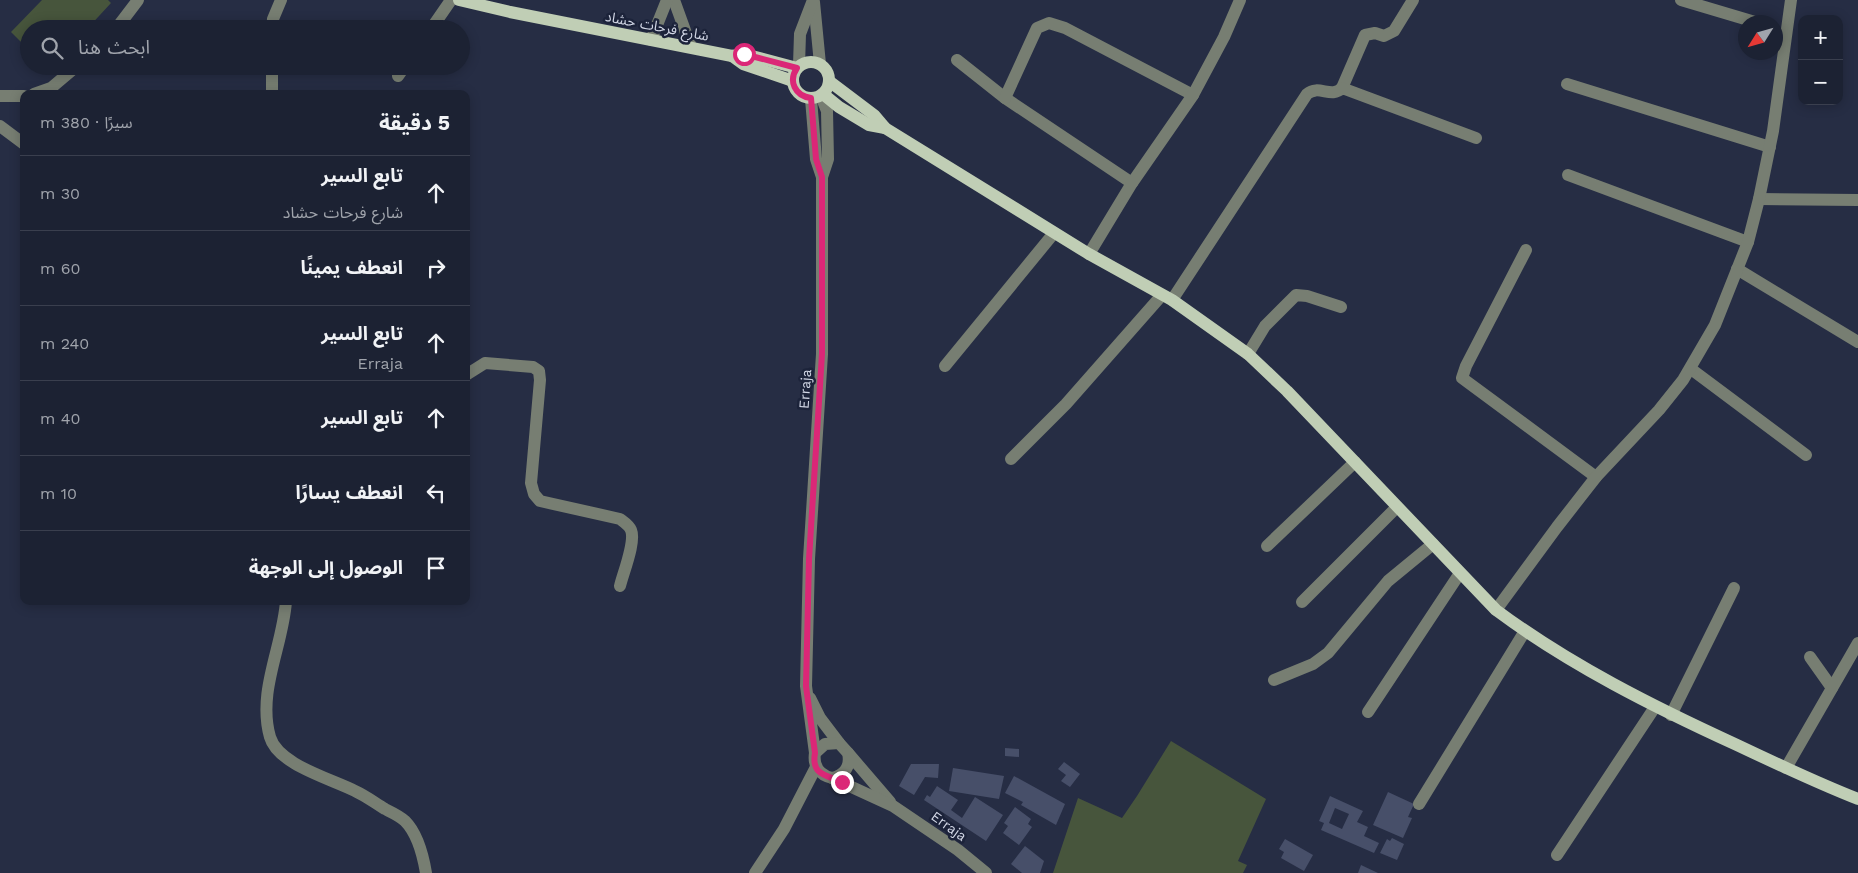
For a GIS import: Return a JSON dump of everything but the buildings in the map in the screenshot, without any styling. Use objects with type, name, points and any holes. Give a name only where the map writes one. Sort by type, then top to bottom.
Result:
[{"type":"main road","name":"شارع فرحات حشاد","points":[[459,0],[510,12],[732,56],[744,54],[798,67]]},
{"type":"main road","name":"شارع فرحات حشاد","points":[[732,56],[743,64],[793,82]]},
{"type":"main road","points":[[810,62],[820,64],[828,72],[828,86],[818,96],[806,98],[797,92],[793,82],[794,72],[798,67],[810,62]]},
{"type":"main road","points":[[829,81],[874,115],[884,128]]},
{"type":"main road","points":[[818,96],[869,125],[884,128],[1054,233],[1167,297],[1248,354],[1288,391],[1496,610],[1525,631],[1655,707],[1825,787],[1858,799]]},
{"type":"street","points":[[123,20],[138,0]]},
{"type":"street","points":[[273,20],[281,0]]},
{"type":"street","points":[[437,20],[451,0]]},
{"type":"street","points":[[651,40],[667,0]]},
{"type":"street","points":[[674,0],[691,47]]},
{"type":"street","points":[[813,0],[820,64]]},
{"type":"street","points":[[798,67],[800,34],[813,0]]},
{"type":"street","points":[[1090,254],[1132,183],[1193,95],[1224,37],[1240,0]]},
{"type":"street","points":[[1011,459],[1167,297],[1307,94],[1317,89],[1333,94],[1342,88],[1365,35],[1375,33],[1384,36],[1394,31],[1413,0]]},
{"type":"street","points":[[1681,0],[1738,17]]},
{"type":"street","points":[[1783,25],[1791,0]]},
{"type":"street","points":[[1005,98],[1037,28],[1049,23],[1066,28],[1193,95]]},
{"type":"street","points":[[957,60],[1005,98],[1132,183]]},
{"type":"street","points":[[1496,610],[1596,477],[1659,410],[1691,369],[1715,325],[1748,242],[1759,199],[1770,147],[1778,60]]},
{"type":"street","points":[[45,90],[51,88],[66,75]]},
{"type":"street","points":[[272,75],[272,90]]},
{"type":"street","points":[[1566,84],[1770,147]]},
{"type":"street","points":[[1342,88],[1476,138]]},
{"type":"street","points":[[0,96],[20,96]]},
{"type":"street","name":"Erraja","points":[[815,753],[806,686],[809,559],[822,354],[822,177],[816,159],[818,96]]},
{"type":"street","points":[[0,126],[20,141]]},
{"type":"street","points":[[1568,175],[1748,242]]},
{"type":"street","points":[[1759,199],[1858,200]]},
{"type":"street","points":[[946,366],[1054,233]]},
{"type":"street","points":[[1526,250],[1466,366],[1462,378],[1596,477]]},
{"type":"street","points":[[1737,269],[1858,342]]},
{"type":"street","points":[[1248,354],[1265,326],[1296,295],[1307,296],[1341,307]]},
{"type":"street","points":[[470,373],[485,363],[533,367],[538,371],[540,380],[531,482],[534,494],[540,501],[620,519],[628,525],[632,532],[632,544],[620,586]]},
{"type":"street","points":[[1691,369],[1806,455]]},
{"type":"street","points":[[1267,546],[1355,462]]},
{"type":"street","points":[[1302,602],[1397,507]]},
{"type":"street","points":[[1274,680],[1313,664],[1328,653],[1388,581],[1433,544]]},
{"type":"street","points":[[1368,712],[1460,573]]},
{"type":"street","points":[[1671,715],[1734,588]]},
{"type":"street","points":[[286,605],[285,618],[269,681],[267,710],[270,738],[276,747],[297,764],[355,791],[404,820],[414,834],[422,853],[426,873]]},
{"type":"street","points":[[1419,804],[1525,631]]},
{"type":"street","points":[[1786,768],[1858,643]]},
{"type":"street","points":[[1810,657],[1832,688]]},
{"type":"street","points":[[806,686],[820,718],[893,806]]},
{"type":"street","points":[[1557,855],[1655,707]]},
{"type":"street","points":[[844,748],[825,744],[819,747],[815,753],[814,760],[819,772],[893,806]]},
{"type":"street","points":[[797,805],[828,777],[844,772],[849,760],[844,748]]},
{"type":"street","points":[[755,873],[797,805],[816,767]]},
{"type":"street","name":"Erraja","points":[[893,806],[958,850],[986,873]]},
{"type":"street","points":[[965,873],[967,859]]},
{"type":"green space","points":[[42,0],[108,0],[111,3],[95,20],[23,20]]},
{"type":"green space","points":[[20,23],[20,41],[11,32]]},
{"type":"green space","points":[[1171,741],[1266,799],[1238,861],[1247,865],[1243,873],[1053,873],[1078,798],[1122,818]]},
{"type":"route","points":[[744,54],[797,68],[793,77],[794,87],[801,95],[811,98],[816,159],[822,177],[822,354],[809,559],[806,686],[816,767],[825,776],[842,782]]}]
